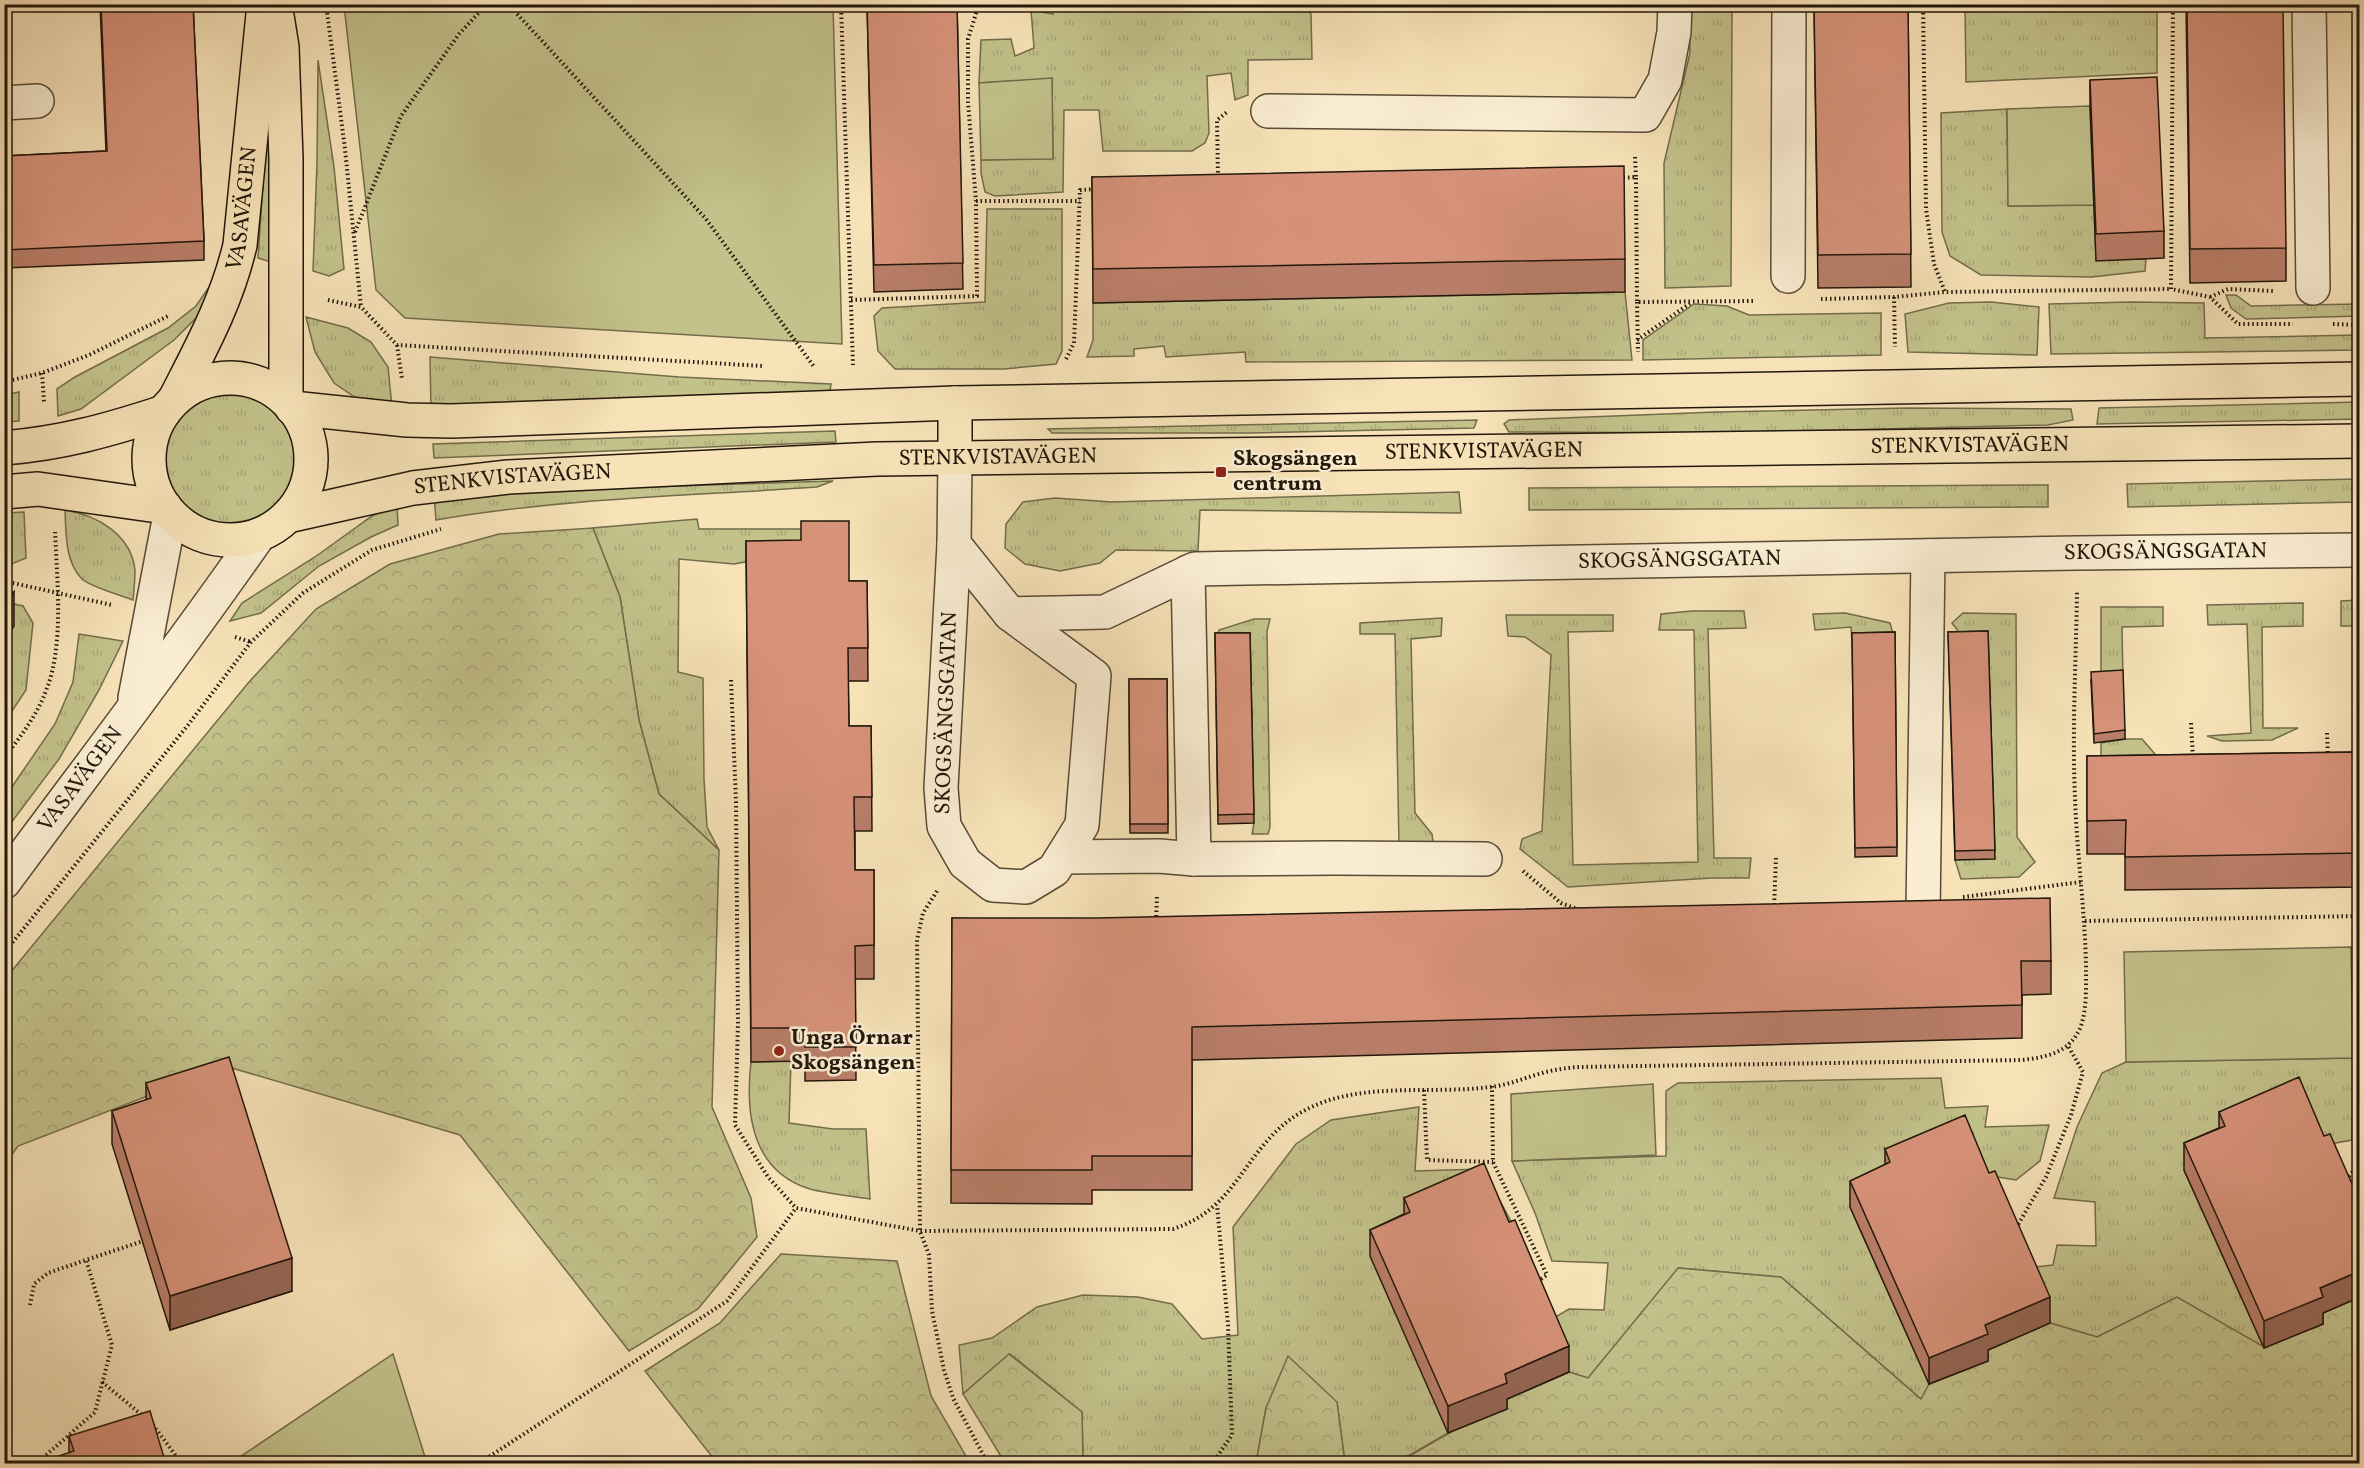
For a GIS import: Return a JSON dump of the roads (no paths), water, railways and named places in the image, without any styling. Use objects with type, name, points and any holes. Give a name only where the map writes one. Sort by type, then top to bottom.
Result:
[{"type":"main road","name":"VASAVÄGEN","points":[[170,406],[217,319],[232,278],[240,245],[264,4]]},
{"type":"main road","name":"VASAVÄGEN","points":[[275,4],[282,47],[286,159],[289,404]]},
{"type":"main road","points":[[231,378],[270,388],[289,404],[305,427],[312,458],[305,489],[288,516],[259,535],[225,540],[195,533],[167,511],[153,488],[148,456],[156,424],[170,406],[192,386],[211,380],[231,378]]},
{"type":"main road","points":[[289,404],[399,419],[451,421],[955,404],[2360,379]]},
{"type":"main road","points":[[955,404],[955,458]]},
{"type":"main road","points":[[4,448],[48,444],[102,432],[170,406]]},
{"type":"main road","name":"STENKVISTAVÄGEN","points":[[288,516],[413,488],[508,477],[877,459],[2360,441]]},
{"type":"main road","points":[[4,492],[38,489],[167,511]]},
{"type":"street","points":[[1268,111],[1645,115],[1665,80],[1674,32],[1675,4]]},
{"type":"street","points":[[1788,276],[1789,4]]},
{"type":"street","points":[[2309,4],[2313,288]]},
{"type":"street","points":[[4,103],[38,101]]},
{"type":"street","name":"SKOGSÄNGSGATAN","points":[[954,544],[1010,614],[1094,676],[1082,825],[1054,870],[1026,887],[993,885],[965,863],[944,826],[941,788],[954,544],[955,458]]},
{"type":"street","name":"VASAVÄGEN","points":[[134,706],[152,614],[167,511]]},
{"type":"street","name":"VASAVÄGEN","points":[[4,882],[196,626],[259,535]]},
{"type":"street","name":"SKOGSÄNGSGATAN","points":[[1010,614],[1105,612],[1195,569],[2360,550]]},
{"type":"street","points":[[1923,912],[1928,556]]},
{"type":"street","points":[[1188,572],[1194,860]]},
{"type":"street","points":[[1063,857],[1159,856],[1194,860],[1335,858],[1485,860]]},
{"type":"place","name":"Skogsängen centrum","points":[[1221,472]]},
{"type":"place","name":"Unga Örnar Skogsängen","points":[[779,1051]]}]
